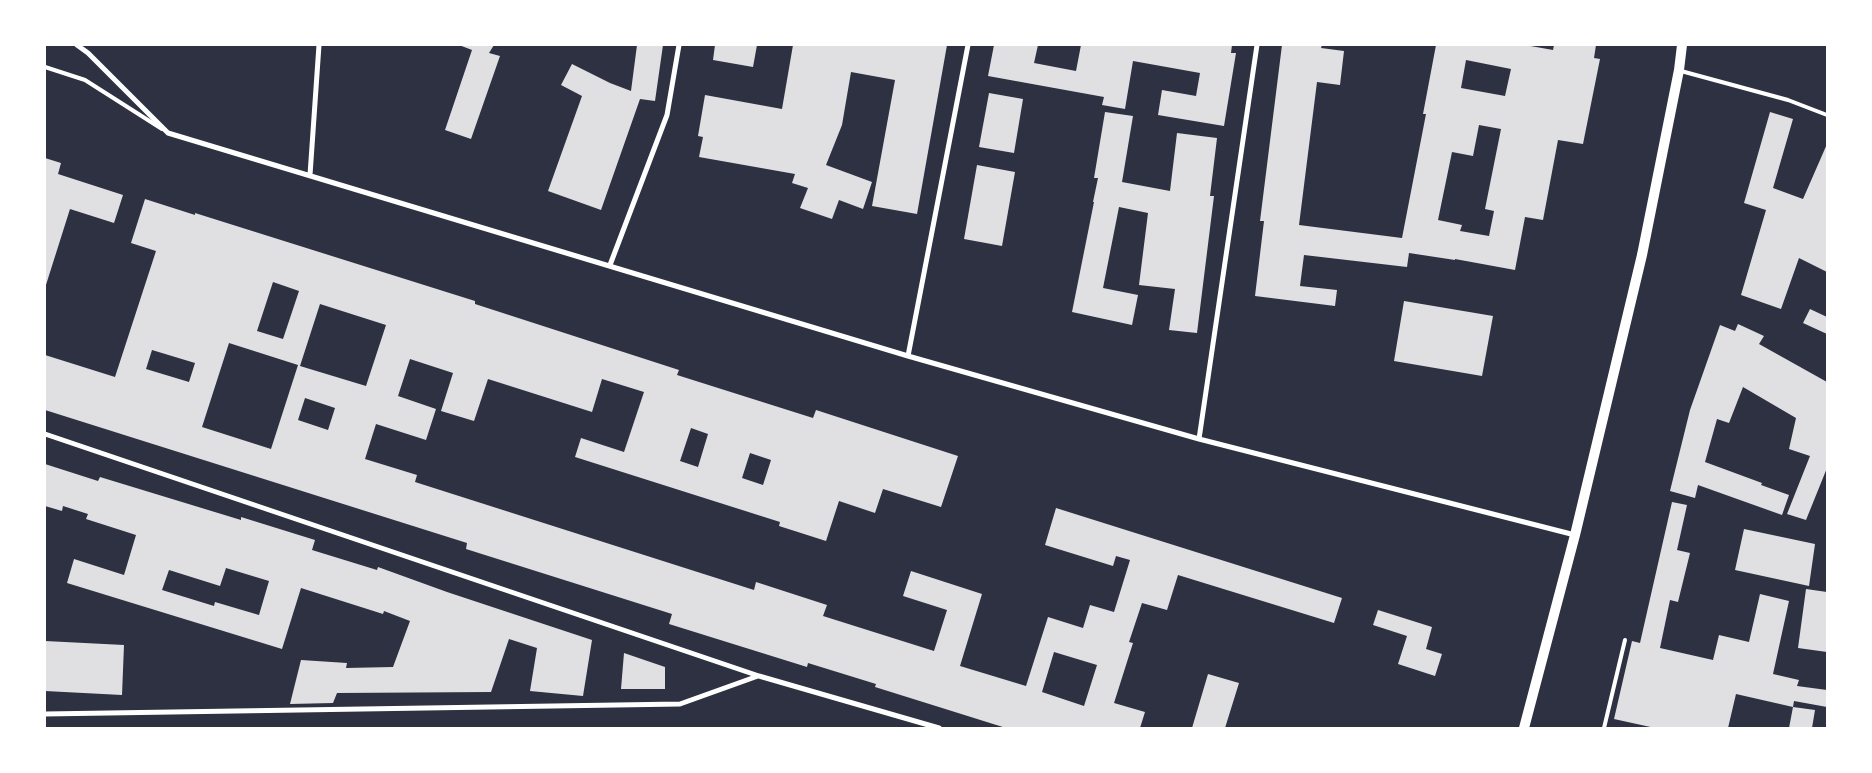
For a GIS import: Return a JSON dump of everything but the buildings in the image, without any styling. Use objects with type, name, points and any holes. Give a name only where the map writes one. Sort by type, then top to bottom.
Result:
[{"type":"main road","points":[[1524,728],[1575,535],[1642,255],[1679,70],[1682,45]]},
{"type":"street","points":[[77,45],[88,53],[168,133],[908,356],[1198,439],[1575,535]]},
{"type":"street","points":[[310,175],[318,45]]},
{"type":"street","points":[[610,265],[667,115],[679,45]]},
{"type":"street","points":[[908,356],[968,45]]},
{"type":"street","points":[[1198,439],[1257,45]]},
{"type":"street","points":[[45,434],[759,676],[939,728]]},
{"type":"street","points":[[45,714],[680,704],[759,676]]},
{"type":"lane","points":[[45,66],[85,80],[168,133]]},
{"type":"lane","points":[[1679,70],[1780,97],[1827,115]]},
{"type":"lane","points":[[1604,728],[1625,640]]}]
